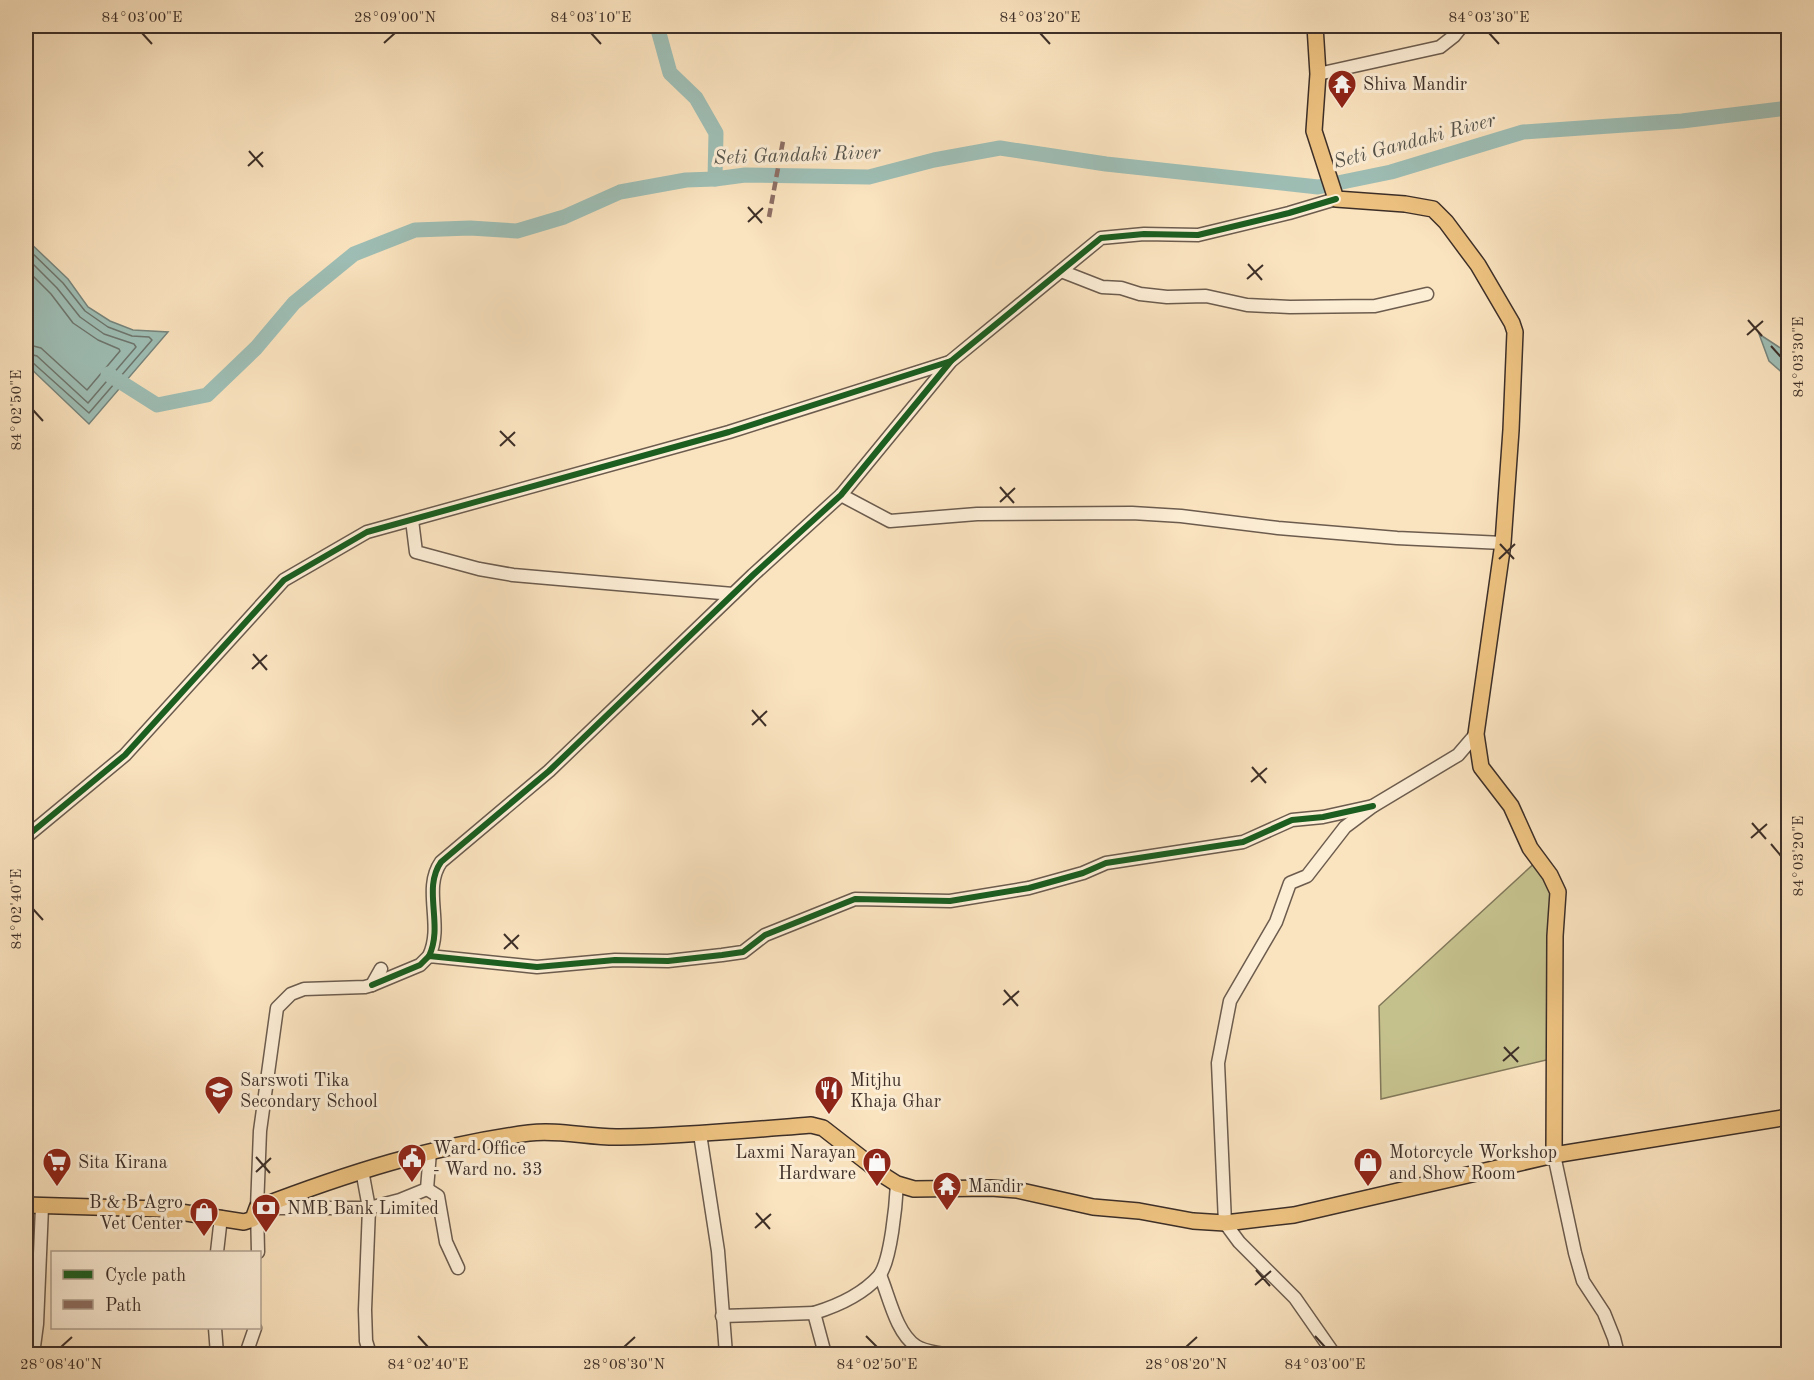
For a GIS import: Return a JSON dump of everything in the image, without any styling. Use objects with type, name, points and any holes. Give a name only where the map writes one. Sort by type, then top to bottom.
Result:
[{"type":"main road","points":[[1315,26],[1318,74],[1314,131],[1336,199],[1405,204],[1433,209],[1479,264],[1514,327],[1511,430],[1503,543],[1476,734],[1481,767],[1511,806],[1530,848],[1558,892],[1555,936],[1554,1155]]},
{"type":"main road","points":[[26,1205],[161,1209],[249,1221],[253,1218],[257,1208],[362,1170],[430,1152],[531,1133],[617,1137],[818,1126],[897,1184],[920,1189],[1017,1190],[1093,1207],[1139,1211],[1193,1221],[1225,1223],[1294,1215],[1554,1155],[1788,1117]]},
{"type":"street","points":[[1318,74],[1440,47],[1462,26]]},
{"type":"street","points":[[258,1251],[260,1131],[277,1008],[291,994],[304,989],[365,987],[420,965],[429,956],[434,946],[436,932],[433,880],[441,862],[549,771],[733,594],[841,495],[951,361],[1101,238],[1144,234],[1198,235],[1336,199]]},
{"type":"street","points":[[1061,271],[1102,287],[1121,288],[1140,294],[1167,297],[1201,296],[1247,305],[1375,306],[1427,294]]},
{"type":"street","points":[[26,837],[125,755],[284,580],[367,532],[729,432],[951,361]]},
{"type":"street","points":[[841,495],[890,521],[977,514],[1132,513],[1397,538],[1503,543]]},
{"type":"street","points":[[412,520],[416,552],[479,569],[513,575],[733,594]]},
{"type":"street","points":[[1334,1354],[1295,1298],[1239,1242],[1225,1223],[1218,1063],[1230,1001],[1276,922],[1290,882],[1307,876],[1345,827],[1373,806],[1458,754],[1476,734]]},
{"type":"street","points":[[429,956],[537,967],[615,960],[668,961],[722,955],[743,951],[765,935],[855,899],[950,901],[1029,888],[1083,873],[1106,863],[1243,842],[1292,820],[1323,817],[1373,806]]},
{"type":"street","points":[[372,985],[381,969]]},
{"type":"street","points":[[700,1134],[718,1251],[726,1354]]},
{"type":"street","points":[[427,1189],[430,1152]]},
{"type":"street","points":[[1554,1155],[1583,1281],[1604,1313],[1614,1338],[1617,1354]]},
{"type":"street","points":[[362,1170],[369,1208],[365,1310],[366,1341],[370,1354]]},
{"type":"street","points":[[722,1316],[814,1313],[834,1307],[858,1294],[880,1275],[892,1229],[897,1184]]},
{"type":"street","points":[[257,1208],[369,1208],[400,1200],[427,1189]]},
{"type":"street","points":[[427,1189],[438,1196],[446,1242],[458,1268]]},
{"type":"street","points":[[33,1354],[38,1316],[42,1207]]},
{"type":"street","points":[[217,1251],[221,1217]]},
{"type":"street","points":[[880,1275],[890,1297],[894,1316],[905,1336],[917,1347],[943,1354]]},
{"type":"street","points":[[814,1313],[825,1354]]},
{"type":"street","points":[[215,1329],[217,1354]]},
{"type":"street","points":[[246,1354],[255,1329]]},
{"type":"shaded area","points":[[1538,860],[1555,884],[1555,1058],[1381,1099],[1379,1006]]},
{"type":"water","points":[[26,239],[68,279],[88,307],[110,321],[133,330],[168,332],[89,424],[26,364]]},
{"type":"water","points":[[1759,334],[1788,353],[1788,378],[1769,361]]},
{"type":"waterway","points":[[657,26],[670,73],[696,98],[716,133],[715,179]]},
{"type":"waterway","name":"Seti Gandaki River","points":[[108,374],[157,405],[207,395],[256,348],[294,303],[354,254],[415,230],[470,228],[517,231],[564,217],[620,192],[686,180],[745,175],[869,177],[934,160],[1000,148],[1106,164],[1318,187],[1391,172],[1523,132],[1682,121],[1788,108]]},
{"type":"marked path","points":[[769,217],[783,141]]},
{"type":"cycle path","points":[[429,956],[435,932],[433,884],[441,862],[549,771],[753,575],[841,495],[951,361],[1101,238],[1144,234],[1198,235],[1336,199]]},
{"type":"cycle path","points":[[26,837],[125,755],[284,580],[367,532],[729,432],[951,361]]},
{"type":"cycle path","points":[[372,985],[420,965],[429,956],[537,967],[615,960],[668,961],[743,952],[765,935],[855,899],[950,901],[1029,888],[1083,873],[1106,863],[1243,842],[1292,820],[1323,817],[1373,806]]},
{"type":"place","name":"Shiva Mandir","points":[[1342,110]]},
{"type":"place","name":"Sarswoti Tika Secondary School","points":[[219,1116]]},
{"type":"place","name":"Mitjhu Khaja Ghar","points":[[829,1116]]},
{"type":"place","name":"Ward Office - Ward no. 33","points":[[412,1184]]},
{"type":"place","name":"Sita Kirana","points":[[57,1188]]},
{"type":"place","name":"Laxmi Narayan Hardware","points":[[877,1188]]},
{"type":"place","name":"Motorcycle Workshop and Show Room","points":[[1368,1188]]},
{"type":"place","name":"Mandir","points":[[947,1212]]},
{"type":"place","name":"NMB Bank Limited","points":[[266,1234]]},
{"type":"place","name":"B & B Agro Vet Center","points":[[204,1238]]}]
